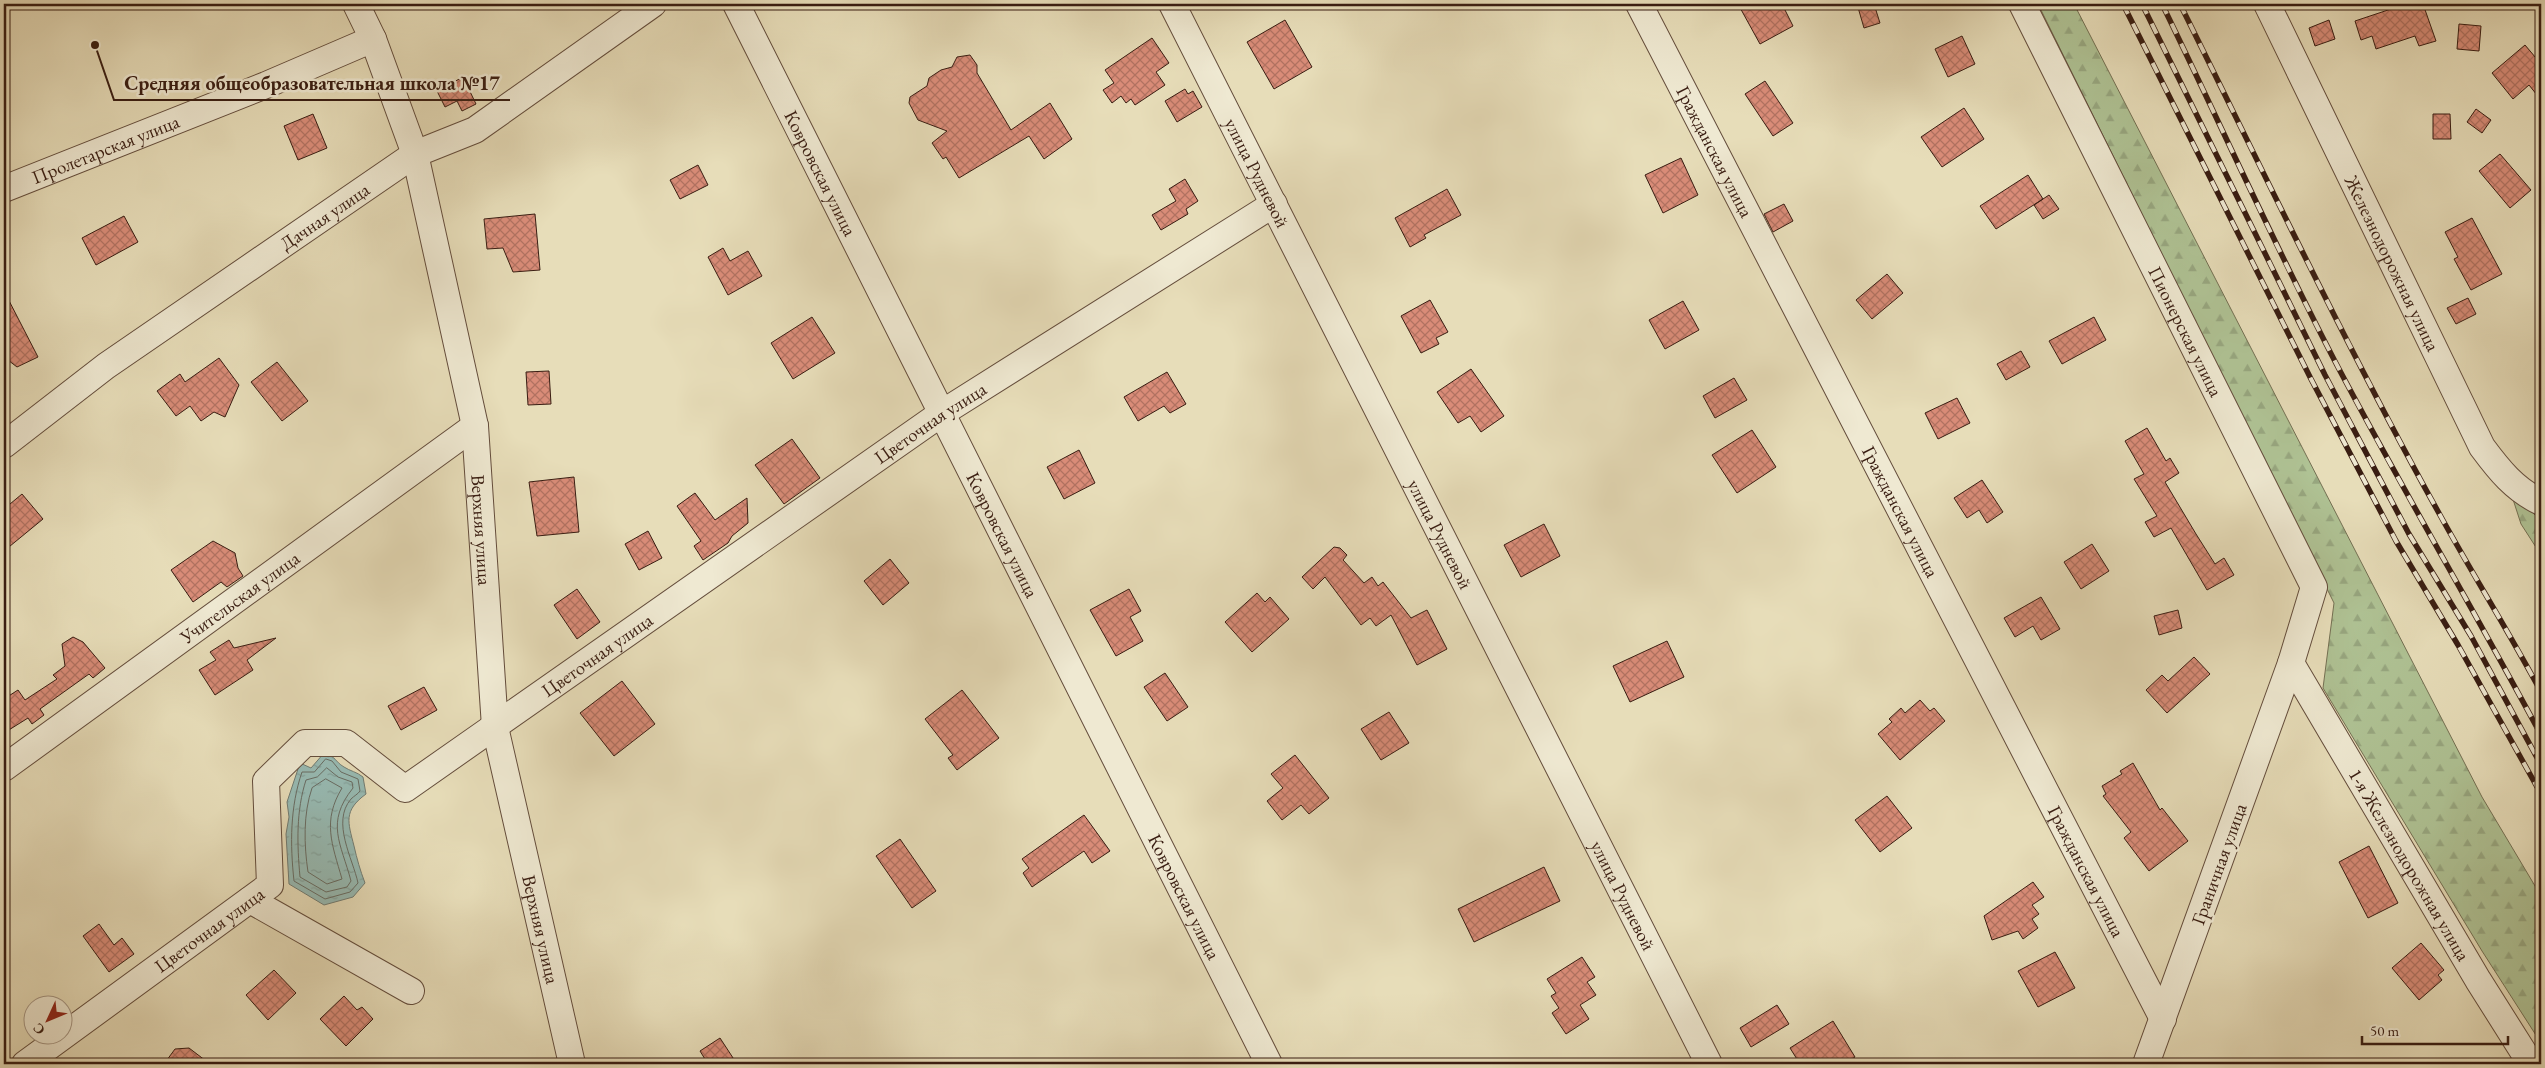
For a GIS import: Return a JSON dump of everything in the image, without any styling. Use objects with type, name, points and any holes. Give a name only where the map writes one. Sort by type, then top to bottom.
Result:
[{"type":"street","name":"Верхняя улица","points":[[356,4],[373,39],[415,154],[475,426],[495,727],[572,1064]]},
{"type":"street","name":"Дачная улица","points":[[4,445],[106,366],[415,154],[475,130],[653,4]]},
{"type":"street","name":"Ковровская улица","points":[[736,4],[1269,1064]]},
{"type":"street","name":"улица Рудневой","points":[[1172,4],[1709,1064]]},
{"type":"street","name":"Гражданская улица","points":[[1639,4],[2163,1019]]},
{"type":"street","name":"Пионерская улица","points":[[2022,4],[2314,588],[2291,663]]},
{"type":"street","name":"Железнодорожная улица","points":[[2276,5],[2482,446],[2502,474],[2526,495],[2541,502]]},
{"type":"street","name":"Пролетарская улица","points":[[4,189],[266,85],[373,39]]},
{"type":"street","name":"Цветочная улица","points":[[25,1064],[270,885],[266,781],[304,744],[346,743],[405,789],[942,413],[1274,204]]},
{"type":"street","name":"Учительская улица","points":[[4,768],[475,426]]},
{"type":"street","name":"Граничная улица","points":[[2146,1064],[2291,663]]},
{"type":"street","name":"1-я Железнодорожная улица","points":[[2291,663],[2478,980],[2531,1064]]},
{"type":"street","points":[[250,900],[411,991]]},
{"type":"green space","points":[[2038,4],[2074,4],[2482,797],[2541,896],[2541,1043],[2482,951],[2323,688],[2334,603]]},
{"type":"green space","points":[[2510,490],[2541,521],[2541,555],[2521,524]]},
{"type":"water","points":[[324,753],[363,777],[366,794],[354,806],[349,817],[352,838],[365,883],[353,897],[324,905],[289,884],[286,834],[289,817],[287,802],[300,763],[311,768]]},
{"type":"building","points":[[1738,4],[1782,4],[1793,26],[1760,44]]},
{"type":"building","points":[[1857,4],[1874,4],[1880,23],[1864,28]]},
{"type":"building","points":[[2406,4],[2423,4],[2436,41],[2419,46],[2415,36],[2376,49],[2372,36],[2361,40],[2355,21]]},
{"type":"building","points":[[1285,20],[1312,67],[1274,89],[1247,42]]},
{"type":"building","points":[[2329,20],[2335,39],[2315,46],[2309,28]]},
{"type":"building","points":[[2459,24],[2481,26],[2479,51],[2457,49]]},
{"type":"building","points":[[1962,36],[1975,64],[1948,77],[1935,49]]},
{"type":"building","points":[[1152,38],[1169,63],[1156,72],[1165,85],[1135,105],[1131,99],[1126,103],[1121,96],[1112,103],[1103,90],[1114,83],[1105,70]]},
{"type":"building","points":[[2525,45],[2541,64],[2541,100],[2529,85],[2513,99],[2492,73]]},
{"type":"building","points":[[970,55],[977,65],[977,73],[1011,130],[1050,103],[1072,139],[1044,159],[1029,136],[959,178],[946,157],[943,159],[932,143],[947,131],[918,120],[909,103],[910,97],[927,86],[929,78],[941,70],[952,67],[957,57]]},
{"type":"building","points":[[463,77],[476,104],[462,111],[457,101],[445,107],[437,91]]},
{"type":"building","points":[[1765,81],[1793,123],[1773,136],[1745,94]]},
{"type":"building","points":[[1185,89],[1188,94],[1193,91],[1202,107],[1177,122],[1165,101]]},
{"type":"building","points":[[1964,108],[1984,139],[1942,167],[1921,137]]},
{"type":"building","points":[[2476,109],[2491,120],[2482,133],[2467,122]]},
{"type":"building","points":[[313,114],[327,148],[298,160],[284,126]]},
{"type":"building","points":[[2433,114],[2450,114],[2451,139],[2433,139]]},
{"type":"building","points":[[2500,154],[2531,190],[2510,208],[2479,171]]},
{"type":"building","points":[[1681,158],[1698,195],[1663,213],[1645,175]]},
{"type":"building","points":[[698,165],[708,185],[680,199],[670,180]]},
{"type":"building","points":[[2028,175],[2043,199],[1996,229],[1980,206]]},
{"type":"building","points":[[1185,179],[1198,201],[1186,209],[1188,214],[1161,230],[1152,215],[1176,201],[1169,189]]},
{"type":"building","points":[[1447,189],[1461,215],[1424,235],[1426,238],[1410,247],[1395,218]]},
{"type":"building","points":[[2049,195],[2059,209],[2043,219],[2034,205]]},
{"type":"building","points":[[1784,204],[1793,221],[1773,232],[1764,214]]},
{"type":"building","points":[[535,214],[540,270],[513,272],[503,248],[487,249],[484,219]]},
{"type":"building","points":[[124,216],[138,242],[96,265],[82,238]]},
{"type":"building","points":[[2472,218],[2502,274],[2471,290],[2454,259],[2458,257],[2445,232]]},
{"type":"building","points":[[723,248],[730,261],[748,251],[762,276],[728,295],[708,257]]},
{"type":"building","points":[[1887,274],[1903,293],[1872,319],[1856,300]]},
{"type":"building","points":[[4,291],[38,357],[17,367],[4,357]]},
{"type":"building","points":[[2468,298],[2476,314],[2456,324],[2447,308]]},
{"type":"building","points":[[1430,300],[1448,332],[1436,338],[1439,344],[1421,353],[1401,316]]},
{"type":"building","points":[[1683,301],[1699,330],[1665,349],[1649,320]]},
{"type":"building","points":[[812,317],[835,353],[793,379],[771,343]]},
{"type":"building","points":[[2094,317],[2106,340],[2062,364],[2049,341]]},
{"type":"building","points":[[2021,351],[2030,367],[2006,380],[1997,364]]},
{"type":"building","points":[[219,358],[239,385],[225,417],[214,412],[201,421],[190,406],[176,416],[157,391],[180,374],[185,382]]},
{"type":"building","points":[[277,362],[308,401],[282,421],[251,382]]},
{"type":"building","points":[[1471,369],[1504,416],[1481,432],[1470,416],[1458,423],[1437,392]]},
{"type":"building","points":[[549,371],[551,404],[528,405],[526,372]]},
{"type":"building","points":[[1167,372],[1186,404],[1170,413],[1164,406],[1138,421],[1124,397]]},
{"type":"building","points":[[1734,378],[1747,400],[1715,418],[1703,396]]},
{"type":"building","points":[[1957,398],[1970,423],[1938,439],[1925,413]]},
{"type":"building","points":[[2147,428],[2166,461],[2170,458],[2179,473],[2165,482],[2215,564],[2224,558],[2234,575],[2207,590],[2171,528],[2154,537],[2145,522],[2157,516],[2134,479],[2144,474],[2125,441]]},
{"type":"building","points":[[1752,430],[1776,467],[1737,493],[1712,455]]},
{"type":"building","points":[[792,439],[820,478],[784,504],[755,465]]},
{"type":"building","points":[[1079,450],[1095,483],[1064,499],[1047,467]]},
{"type":"building","points":[[574,477],[579,532],[537,536],[529,482]]},
{"type":"building","points":[[1982,480],[2003,512],[1987,523],[1979,510],[1967,518],[1954,498]]},
{"type":"building","points":[[695,493],[715,520],[747,498],[748,523],[732,536],[728,543],[703,560],[694,546],[701,541],[677,506]]},
{"type":"building","points":[[22,494],[43,519],[4,551],[4,509]]},
{"type":"building","points":[[1544,524],[1560,556],[1521,577],[1504,545]]},
{"type":"building","points":[[648,531],[662,558],[639,570],[625,544]]},
{"type":"building","points":[[213,541],[235,553],[238,568],[243,576],[227,587],[221,582],[193,602],[171,570]]},
{"type":"building","points":[[2092,544],[2109,571],[2081,589],[2064,562]]},
{"type":"building","points":[[1334,547],[1340,548],[1347,555],[1343,560],[1364,583],[1372,577],[1378,586],[1383,582],[1411,618],[1427,610],[1447,649],[1417,665],[1391,615],[1376,626],[1370,618],[1361,625],[1325,577],[1313,589],[1302,577]]},
{"type":"building","points":[[890,559],[909,583],[883,605],[864,581]]},
{"type":"building","points":[[577,589],[600,622],[577,639],[554,605]]},
{"type":"building","points":[[1129,589],[1141,611],[1130,617],[1143,641],[1116,656],[1090,610]]},
{"type":"building","points":[[1257,593],[1265,602],[1270,597],[1289,619],[1252,652],[1225,622]]},
{"type":"building","points":[[2041,597],[2060,629],[2041,640],[2033,626],[2015,637],[2004,618]]},
{"type":"building","points":[[2178,610],[2182,628],[2159,635],[2154,616]]},
{"type":"building","points":[[73,637],[83,642],[105,668],[93,678],[89,674],[40,709],[44,715],[32,724],[28,718],[4,733],[4,699],[18,690],[25,700],[57,679],[53,675],[65,666],[62,644]]},
{"type":"building","points":[[276,638],[247,660],[253,670],[215,695],[199,670],[216,660],[210,652],[229,640],[234,648]]},
{"type":"building","points":[[1667,641],[1684,677],[1630,702],[1613,666]]},
{"type":"building","points":[[2194,657],[2210,674],[2167,713],[2146,690],[2162,675],[2168,681]]},
{"type":"building","points":[[1165,673],[1188,707],[1167,721],[1144,687]]},
{"type":"building","points":[[622,681],[655,724],[614,756],[580,713]]},
{"type":"building","points":[[424,687],[437,710],[401,730],[388,706]]},
{"type":"building","points":[[962,690],[999,738],[957,770],[948,758],[953,755],[925,719]]},
{"type":"building","points":[[1920,700],[1930,711],[1934,708],[1945,721],[1900,760],[1878,734],[1892,722],[1889,719],[1901,708],[1905,713]]},
{"type":"building","points":[[1389,712],[1409,743],[1381,760],[1361,729]]},
{"type":"building","points":[[1295,755],[1329,798],[1309,814],[1301,805],[1282,820],[1267,801],[1283,788],[1271,774]]},
{"type":"building","points":[[2133,763],[2160,810],[2162,808],[2188,841],[2149,871],[2124,838],[2131,832],[2103,796],[2106,794],[2102,786],[2122,774],[2120,771]]},
{"type":"building","points":[[1887,796],[1912,828],[1880,852],[1855,820]]},
{"type":"building","points":[[1084,815],[1110,851],[1092,863],[1084,851],[1032,887],[1023,873],[1029,868],[1022,859]]},
{"type":"building","points":[[900,839],[936,891],[912,908],[876,856]]},
{"type":"building","points":[[2369,846],[2398,903],[2368,918],[2339,862]]},
{"type":"building","points":[[1544,867],[1560,901],[1474,942],[1458,909]]},
{"type":"building","points":[[2033,882],[2044,897],[2032,905],[2039,914],[2032,919],[2038,928],[2023,939],[2018,931],[1992,940],[1984,916]]},
{"type":"building","points":[[99,924],[114,945],[122,938],[134,954],[109,972],[83,936]]},
{"type":"building","points":[[2421,943],[2444,970],[2438,975],[2442,980],[2419,1000],[2392,968]]},
{"type":"building","points":[[2055,952],[2075,988],[2038,1007],[2018,971]]},
{"type":"building","points":[[1582,957],[1595,977],[1587,982],[1596,995],[1580,1005],[1589,1019],[1566,1034],[1552,1013],[1559,1008],[1551,996],[1556,993],[1547,979]]},
{"type":"building","points":[[274,970],[296,993],[268,1020],[246,995]]},
{"type":"building","points":[[344,996],[357,1010],[362,1007],[373,1019],[346,1046],[320,1019]]},
{"type":"building","points":[[1777,1005],[1789,1024],[1751,1047],[1740,1028]]},
{"type":"building","points":[[1833,1021],[1855,1057],[1844,1064],[1800,1064],[1790,1048]]},
{"type":"building","points":[[720,1038],[737,1064],[708,1064],[700,1051]]},
{"type":"building","points":[[189,1048],[210,1064],[164,1064],[175,1049]]},
{"type":"railway","points":[[2123,4],[2311,379],[2396,541],[2458,645],[2541,794]]},
{"type":"railway","points":[[2142,4],[2325,375],[2409,534],[2471,636],[2541,765]]},
{"type":"railway","points":[[2162,4],[2271,233],[2339,369],[2541,735]]},
{"type":"railway","points":[[2180,4],[2372,389],[2465,560],[2541,692]]},
{"type":"place","name":"Средняя общеобразовательная школа №17","points":[[95,45]]}]
